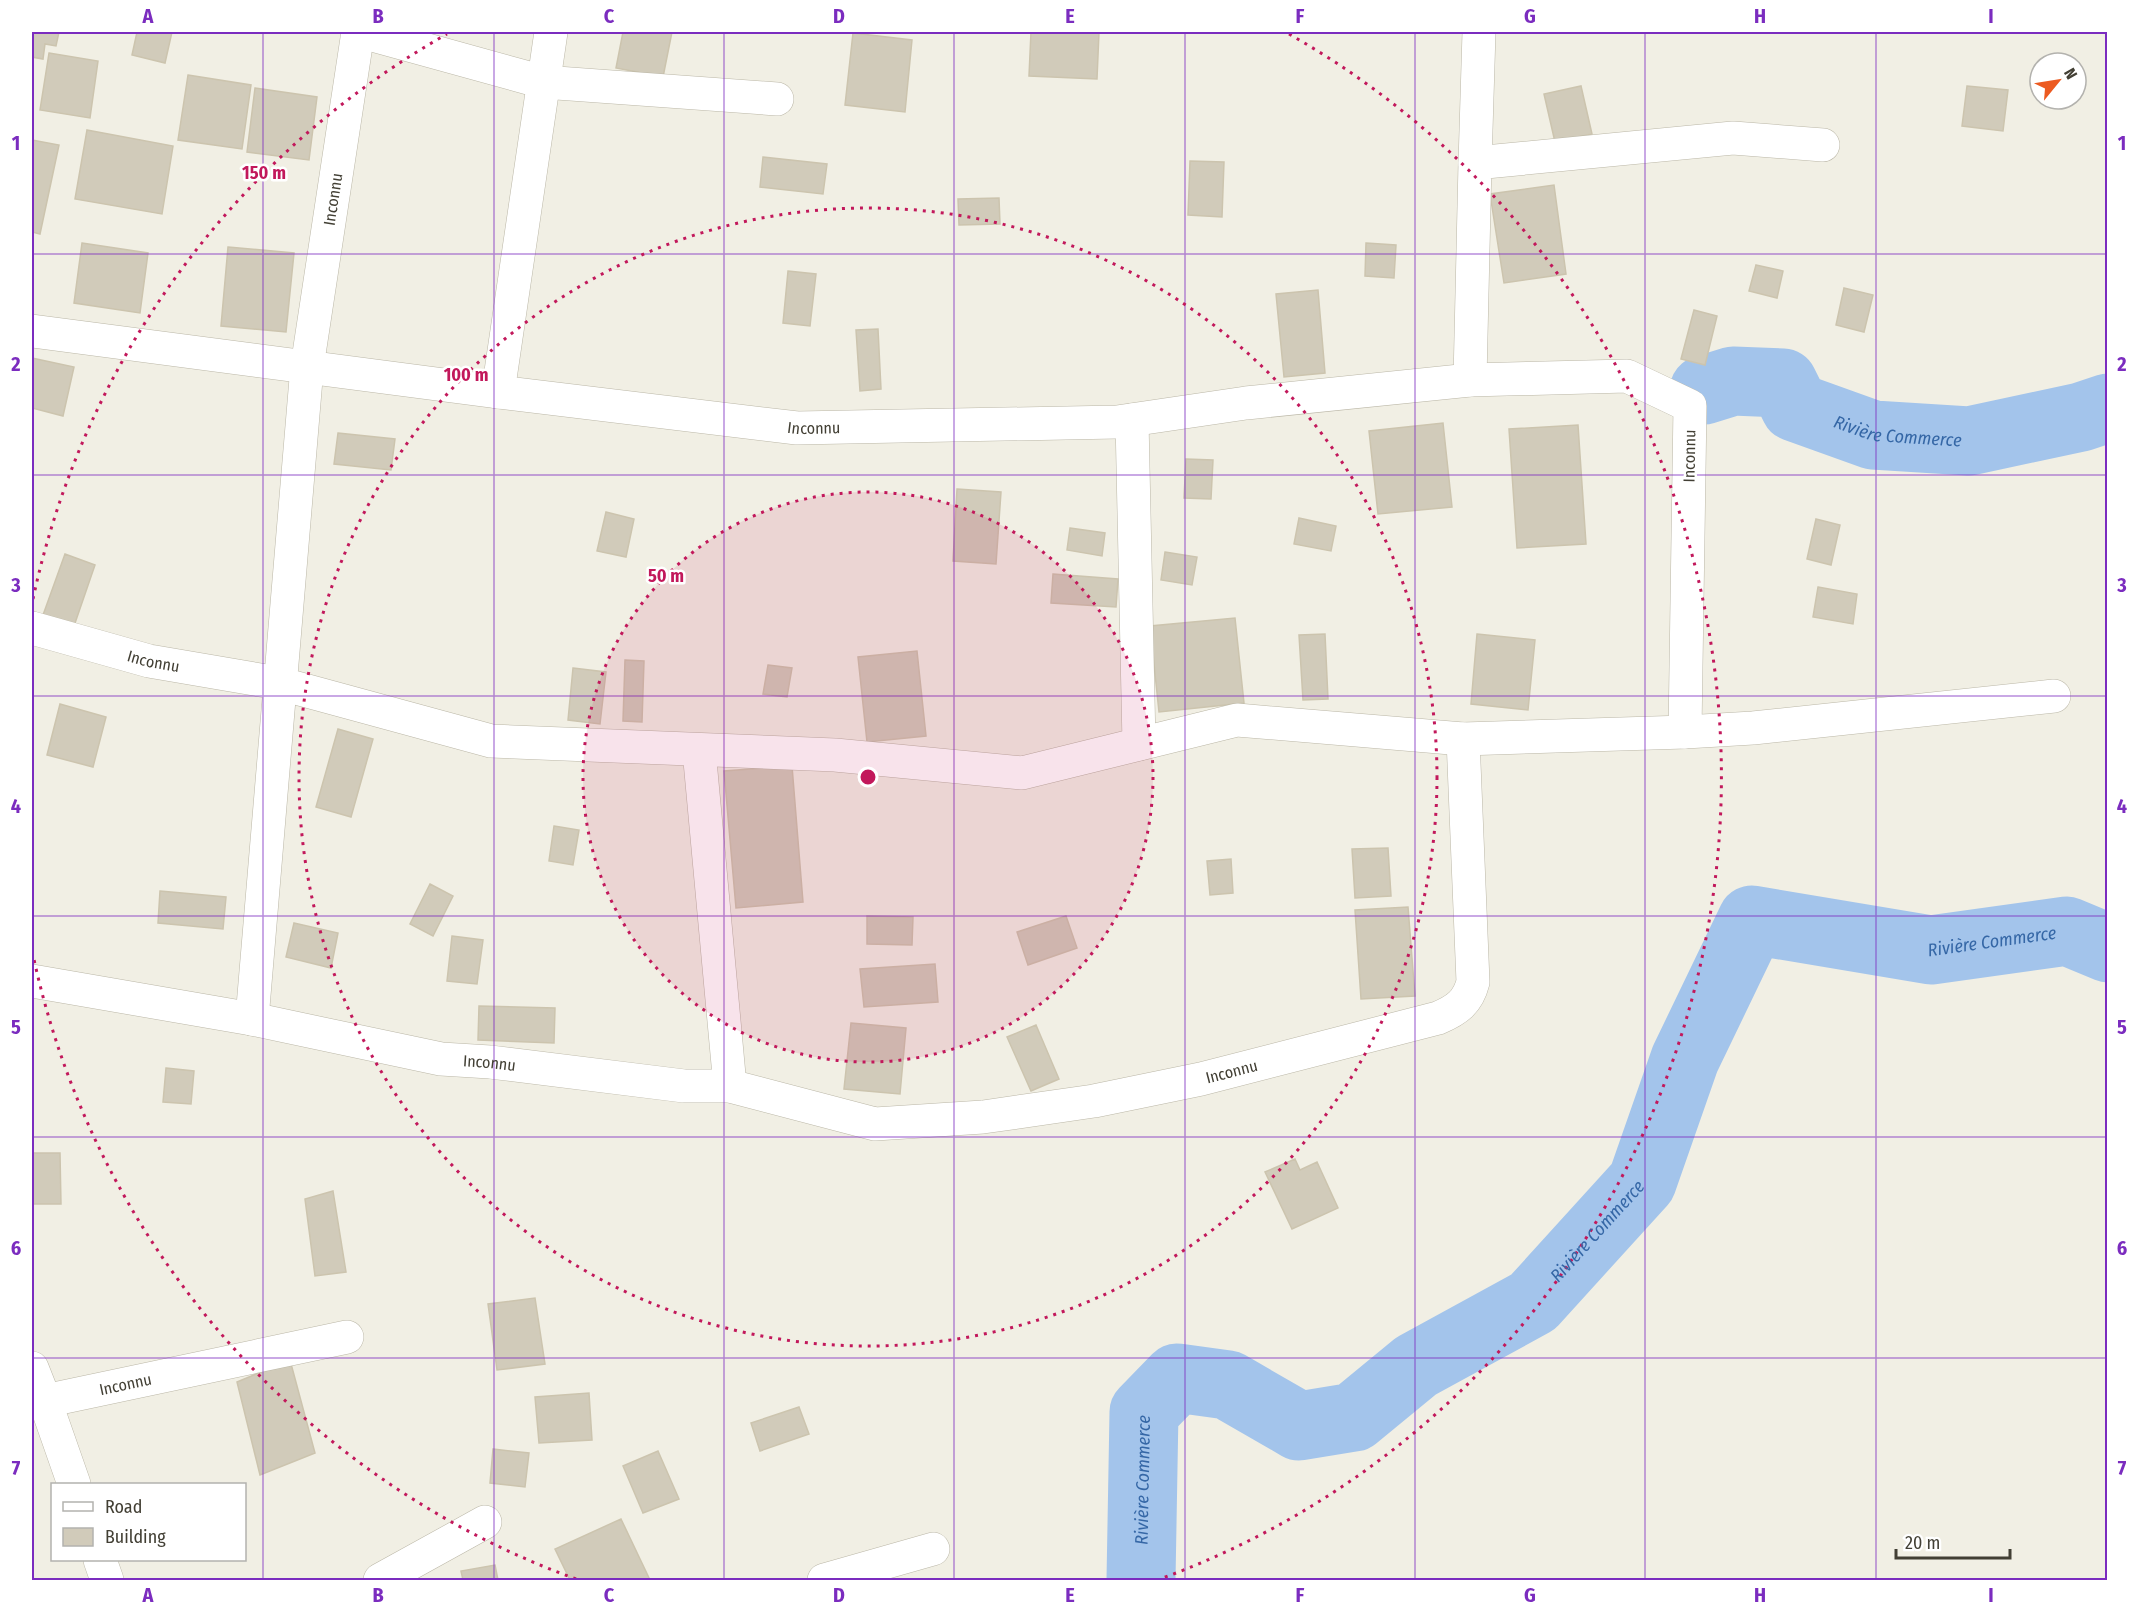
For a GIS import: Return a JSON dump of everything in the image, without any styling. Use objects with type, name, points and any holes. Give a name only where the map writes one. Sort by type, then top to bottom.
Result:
[{"type":"street","name":"Inconnu","points":[[252,1019],[278,683],[307,367],[360,32],[543,82],[777,99]]},
{"type":"street","points":[[498,392],[551,32]]},
{"type":"street","points":[[1470,380],[1479,32]]},
{"type":"street","points":[[1475,163],[1733,138],[1823,145]]},
{"type":"street","name":"Inconnu","points":[[32,331],[498,392],[797,428],[1132,420],[1246,404],[1470,380],[1627,376],[1690,406],[1685,732]]},
{"type":"street","points":[[1132,420],[1139,744]]},
{"type":"street","name":"Inconnu","points":[[32,628],[148,661],[278,683],[491,741],[835,755],[1022,773],[1237,720],[1463,739],[1753,728],[2054,696]]},
{"type":"street","name":"Inconnu","points":[[32,981],[252,1019],[441,1059],[490,1062],[684,1086],[730,1086],[875,1124],[983,1117],[1094,1101],[1201,1079],[1438,1018],[1455,1011],[1465,1002],[1473,982],[1463,739]]},
{"type":"street","points":[[699,750],[730,1086]]},
{"type":"street","name":"Inconnu","points":[[38,1402],[347,1337]]},
{"type":"street","points":[[32,1368],[38,1402],[73,1483]]},
{"type":"street","points":[[380,1581],[485,1522]]},
{"type":"street","points":[[824,1581],[933,1549]]},
{"type":"street","points":[[100,1561],[107,1581]]},
{"type":"building","points":[[32,32],[59,32],[56,46],[45,44],[43,59],[32,57]]},
{"type":"building","points":[[137,32],[172,32],[165,63],[132,55]]},
{"type":"building","points":[[623,32],[672,32],[663,77],[616,68]]},
{"type":"building","points":[[1031,32],[1099,32],[1097,79],[1029,76]]},
{"type":"building","points":[[853,33],[912,40],[905,112],[845,105]]},
{"type":"building","points":[[49,53],[98,61],[90,118],[40,110]]},
{"type":"building","points":[[188,75],[251,85],[242,149],[178,140]]},
{"type":"building","points":[[1581,86],[1592,134],[1555,142],[1544,94]]},
{"type":"building","points":[[1967,86],[2008,90],[2003,131],[1962,126]]},
{"type":"building","points":[[255,88],[317,97],[309,160],[247,152]]},
{"type":"building","points":[[87,130],[173,146],[162,214],[75,199]]},
{"type":"building","points":[[32,140],[59,145],[40,234],[32,232]]},
{"type":"building","points":[[763,157],[827,164],[823,194],[760,187]]},
{"type":"building","points":[[1190,161],[1224,162],[1222,217],[1188,215]]},
{"type":"building","points":[[1554,185],[1566,274],[1504,283],[1490,194]]},
{"type":"building","points":[[999,198],[1000,224],[959,225],[958,199]]},
{"type":"building","points":[[82,243],[148,253],[140,313],[74,303]]},
{"type":"building","points":[[1366,243],[1396,245],[1394,278],[1365,276]]},
{"type":"building","points":[[228,247],[294,253],[286,332],[221,326]]},
{"type":"building","points":[[1756,265],[1783,271],[1777,298],[1749,291]]},
{"type":"building","points":[[788,271],[816,274],[810,326],[783,323]]},
{"type":"building","points":[[1844,288],[1873,295],[1864,332],[1836,325]]},
{"type":"building","points":[[1318,290],[1325,373],[1284,377],[1276,294]]},
{"type":"building","points":[[1694,310],[1717,316],[1705,365],[1681,359]]},
{"type":"building","points":[[878,329],[881,389],[860,391],[856,330]]},
{"type":"building","points":[[32,358],[74,367],[63,416],[32,408]]},
{"type":"building","points":[[1443,423],[1452,507],[1378,514],[1369,431]]},
{"type":"building","points":[[1578,425],[1586,544],[1517,548],[1509,429]]},
{"type":"building","points":[[338,433],[395,439],[391,470],[334,464]]},
{"type":"building","points":[[1186,459],[1213,460],[1211,499],[1184,498]]},
{"type":"building","points":[[957,489],[1001,492],[996,564],[953,561]]},
{"type":"building","points":[[606,512],[634,519],[626,557],[597,551]]},
{"type":"building","points":[[1299,518],[1336,526],[1331,551],[1294,544]]},
{"type":"building","points":[[1816,519],[1840,525],[1831,565],[1807,559]]},
{"type":"building","points":[[1070,528],[1105,533],[1102,556],[1067,550]]},
{"type":"building","points":[[1165,552],[1197,557],[1192,585],[1161,580]]},
{"type":"building","points":[[65,554],[95,565],[74,626],[43,615]]},
{"type":"building","points":[[1053,574],[1118,579],[1116,607],[1051,603]]},
{"type":"building","points":[[1818,587],[1857,594],[1853,624],[1813,617]]},
{"type":"building","points":[[1235,618],[1244,703],[1159,712],[1150,626]]},
{"type":"building","points":[[1325,634],[1328,699],[1303,700],[1299,635]]},
{"type":"building","points":[[1477,634],[1535,640],[1528,710],[1471,704]]},
{"type":"building","points":[[917,651],[926,736],[867,742],[858,657]]},
{"type":"building","points":[[625,660],[644,661],[642,722],[623,721]]},
{"type":"building","points":[[768,665],[792,668],[787,697],[763,694]]},
{"type":"building","points":[[573,668],[606,672],[600,724],[568,720]]},
{"type":"building","points":[[60,704],[106,717],[93,767],[47,755]]},
{"type":"building","points":[[338,729],[373,739],[351,817],[316,807]]},
{"type":"building","points":[[792,766],[803,902],[736,908],[724,771]]},
{"type":"building","points":[[554,826],[579,830],[573,865],[549,861]]},
{"type":"building","points":[[1388,848],[1391,896],[1355,898],[1352,849]]},
{"type":"building","points":[[1231,859],[1233,893],[1210,895],[1207,861]]},
{"type":"building","points":[[430,884],[453,896],[433,936],[410,924]]},
{"type":"building","points":[[160,891],[226,897],[223,929],[158,923]]},
{"type":"building","points":[[1408,907],[1415,996],[1361,999],[1355,910]]},
{"type":"building","points":[[867,916],[913,917],[912,945],[867,944]]},
{"type":"building","points":[[1066,916],[1077,948],[1028,965],[1017,932]]},
{"type":"building","points":[[294,923],[338,933],[331,968],[286,957]]},
{"type":"building","points":[[452,936],[483,940],[477,984],[447,981]]},
{"type":"building","points":[[935,964],[938,1002],[864,1007],[860,969]]},
{"type":"building","points":[[479,1006],[555,1008],[554,1043],[478,1040]]},
{"type":"building","points":[[851,1023],[906,1028],[900,1094],[844,1089]]},
{"type":"building","points":[[1036,1025],[1059,1079],[1031,1091],[1007,1037]]},
{"type":"building","points":[[166,1068],[194,1071],[191,1104],[163,1102]]},
{"type":"building","points":[[32,1153],[60,1153],[61,1204],[32,1204]]},
{"type":"building","points":[[1295,1159],[1300,1170],[1317,1162],[1338,1208],[1292,1229],[1265,1172]]},
{"type":"building","points":[[333,1191],[346,1272],[315,1276],[305,1199]]},
{"type":"building","points":[[535,1298],[545,1364],[497,1370],[488,1304]]},
{"type":"building","points":[[290,1360],[315,1453],[260,1475],[237,1382]]},
{"type":"building","points":[[589,1393],[592,1440],[539,1443],[535,1397]]},
{"type":"building","points":[[799,1407],[809,1434],[760,1451],[751,1423]]},
{"type":"building","points":[[493,1449],[529,1453],[525,1487],[490,1483]]},
{"type":"building","points":[[658,1451],[679,1499],[643,1513],[623,1466]]},
{"type":"building","points":[[621,1519],[650,1580],[570,1580],[555,1549]]},
{"type":"building","points":[[495,1565],[498,1580],[463,1580],[461,1571]]},
{"type":"waterway","name":"Rivière Commerce","points":[[1704,390],[1733,381],[1783,383],[1795,407],[1873,435],[1969,441],[2081,417],[2108,408]]},
{"type":"waterway","name":"Rivière Commerce","points":[[1141,1580],[1144,1412],[1177,1378],[1228,1385],[1299,1426],[1354,1417],[1416,1366],[1533,1302],[1642,1182],[1685,1059],[1752,920],[1931,950],[2067,931],[2108,948]]}]
